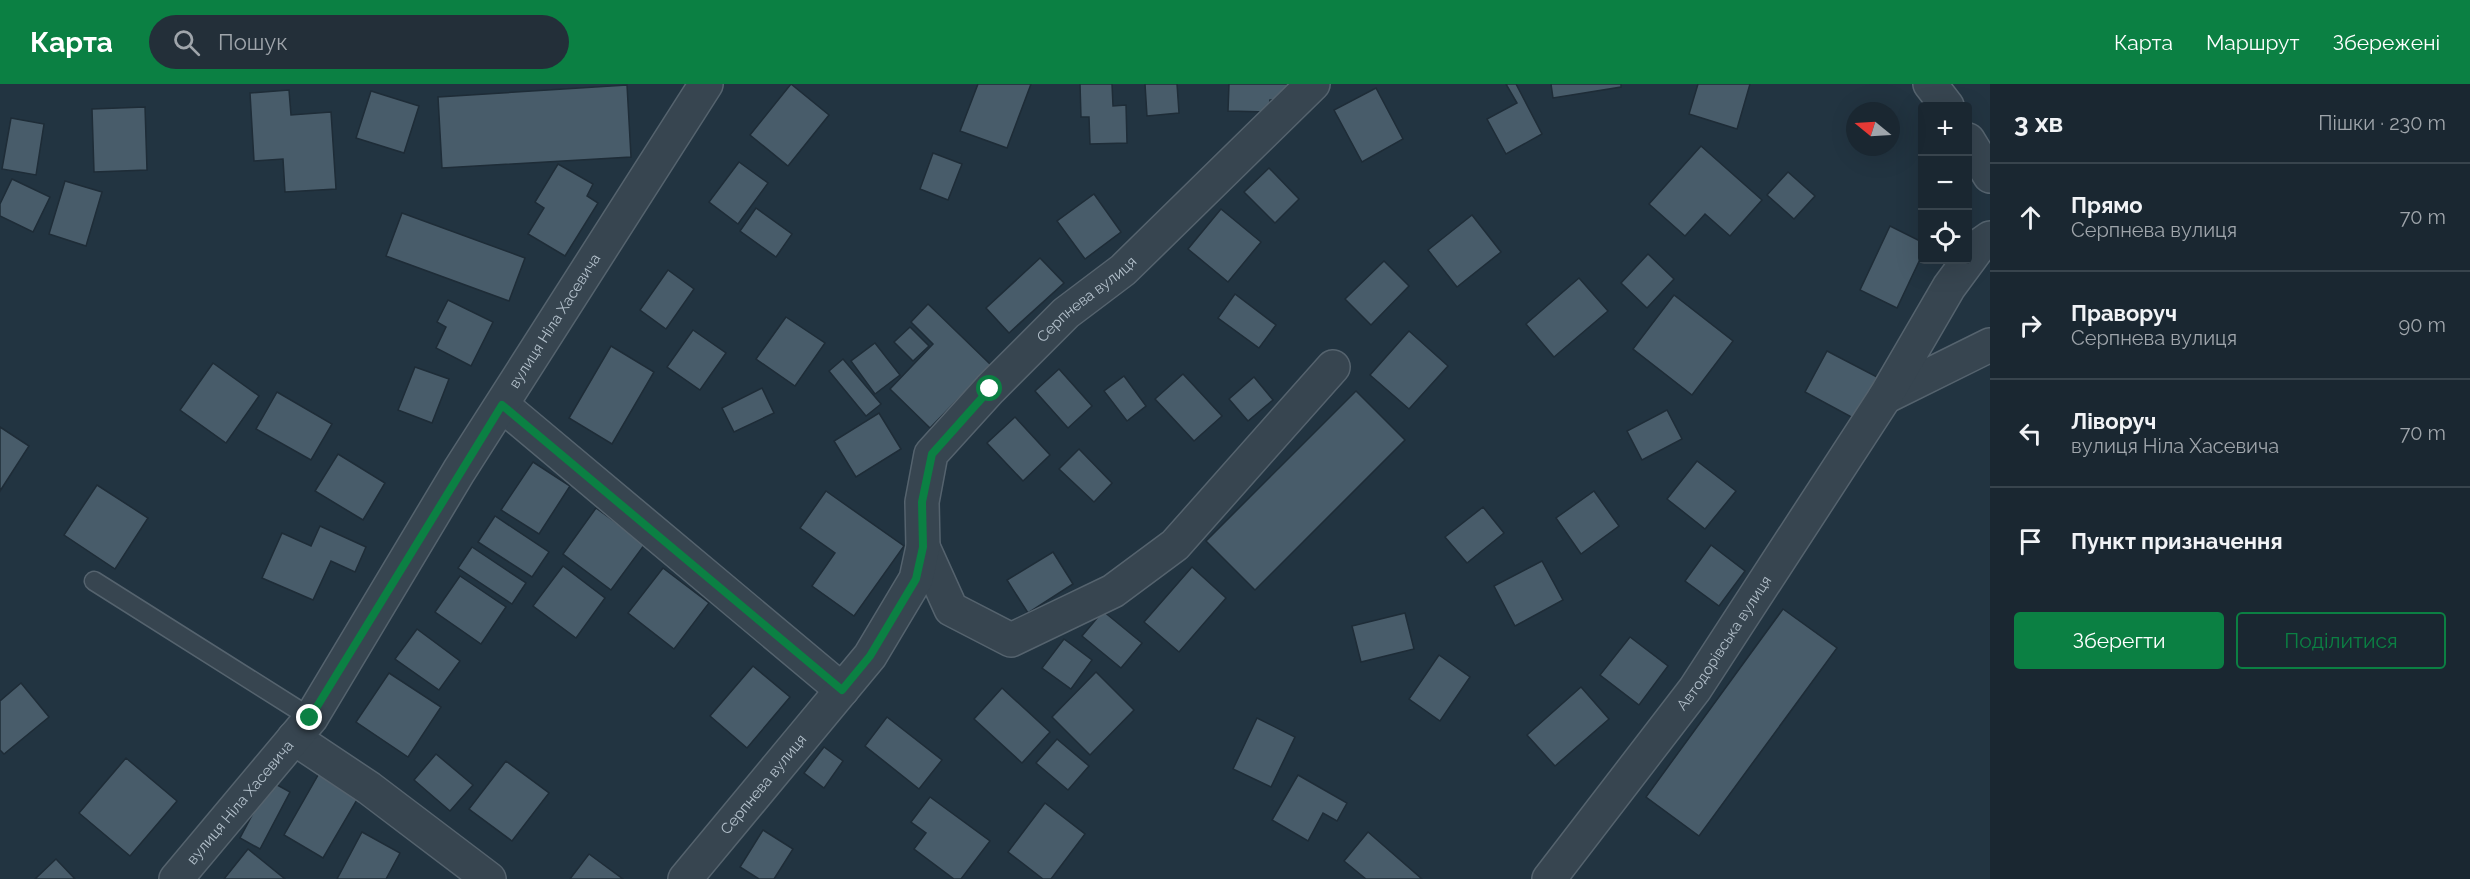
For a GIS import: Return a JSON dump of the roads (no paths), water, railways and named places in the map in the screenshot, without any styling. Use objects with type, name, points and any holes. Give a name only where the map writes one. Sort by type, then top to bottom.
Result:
[{"type":"street","name":"вулиця Ніла Хасевича","points":[[176,879],[302,728],[502,405],[706,84]]},
{"type":"street","name":"Серпнева вулиця","points":[[686,879],[870,656],[916,579],[923,547],[922,502],[932,454],[990,389],[1066,313],[1123,270],[1313,84]]},
{"type":"street","points":[[1930,84],[1944,102]]},
{"type":"street","points":[[1972,147],[1990,176]]},
{"type":"street","name":"Автодорівська вулиця","points":[[1549,879],[1695,689],[1885,397],[1949,287],[1980,245],[1990,238]]},
{"type":"street","points":[[1885,397],[1990,345]]},
{"type":"street","name":"Серпнева вулиця","points":[[923,547],[951,609],[1011,640],[1113,591],[1175,545],[1333,367]]},
{"type":"street","points":[[502,405],[842,690]]},
{"type":"street","points":[[302,728],[369,788],[489,879]]},
{"type":"lane","points":[[94,581],[302,728]]}]
